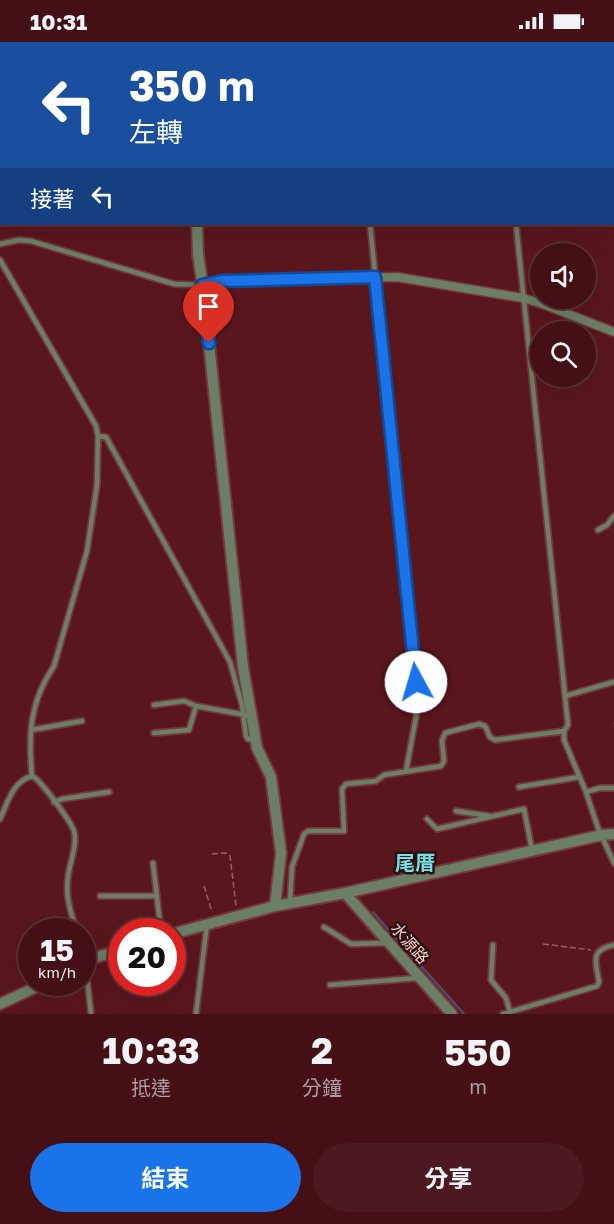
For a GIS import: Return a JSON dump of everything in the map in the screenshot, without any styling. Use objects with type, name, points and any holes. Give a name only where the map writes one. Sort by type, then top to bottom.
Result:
[{"type":"street","points":[[197,225],[198,254],[248,715],[258,753],[271,777],[280,853],[275,906]]},
{"type":"street","points":[[202,285],[223,281],[397,277],[523,298],[614,332]]},
{"type":"street","points":[[186,930],[275,906],[345,893],[532,850],[614,834]]},
{"type":"street","name":"水源路","points":[[345,893],[452,1014]]},
{"type":"street","points":[[0,1004],[18,996]]},
{"type":"lane","points":[[370,225],[418,706],[406,771]]},
{"type":"lane","points":[[516,225],[568,724],[564,731],[564,740],[614,863]]},
{"type":"lane","points":[[0,244],[19,240],[31,242],[174,284],[202,285]]},
{"type":"lane","points":[[0,260],[96,426],[98,436],[97,485],[87,551],[54,666],[35,703],[31,730],[33,776]]},
{"type":"lane","points":[[98,436],[106,437],[230,662],[248,715],[196,706],[184,701],[154,705]]},
{"type":"lane","points":[[598,530],[607,525],[614,516]]},
{"type":"lane","points":[[565,696],[614,682]]},
{"type":"lane","points":[[154,733],[189,730],[196,706]]},
{"type":"lane","points":[[31,730],[82,721]]},
{"type":"lane","points":[[290,903],[292,867],[304,834],[308,831],[344,831],[343,786],[346,784],[376,781],[384,775],[441,766],[444,761],[442,741],[445,733],[479,724],[485,726],[490,737],[495,740],[564,731]]},
{"type":"lane","points":[[0,819],[12,790],[25,778],[33,776],[37,778],[74,831],[67,891],[68,906],[72,918]]},
{"type":"lane","points":[[519,787],[579,777]]},
{"type":"lane","points":[[586,792],[600,788],[614,788]]},
{"type":"lane","points":[[54,802],[109,792]]},
{"type":"lane","points":[[428,819],[436,829],[524,809],[532,850]]},
{"type":"lane","points":[[456,811],[492,816]]},
{"type":"lane","points":[[153,863],[159,918]]},
{"type":"lane","points":[[100,896],[157,896]]},
{"type":"lane","points":[[196,1014],[211,923]]},
{"type":"lane","points":[[324,927],[351,944],[390,943]]},
{"type":"lane","points":[[493,945],[491,980],[506,998],[510,1012]]},
{"type":"lane","points":[[503,1014],[597,986],[599,982],[595,957],[597,952],[614,945]]},
{"type":"lane","points":[[330,985],[420,978]]},
{"type":"lane","points":[[89,996],[91,1014]]},
{"type":"path","points":[[212,854],[226,853],[230,856],[237,916]]},
{"type":"path","points":[[204,886],[211,923]]},
{"type":"path","points":[[543,944],[584,948],[597,952]]},
{"type":"waterway","points":[[373,912],[464,1014]]},
{"type":"district","name":"尾厝","points":[[415,862]]},
{"type":"route","points":[[209,343],[202,285],[223,281],[375,277],[416,682]]}]
